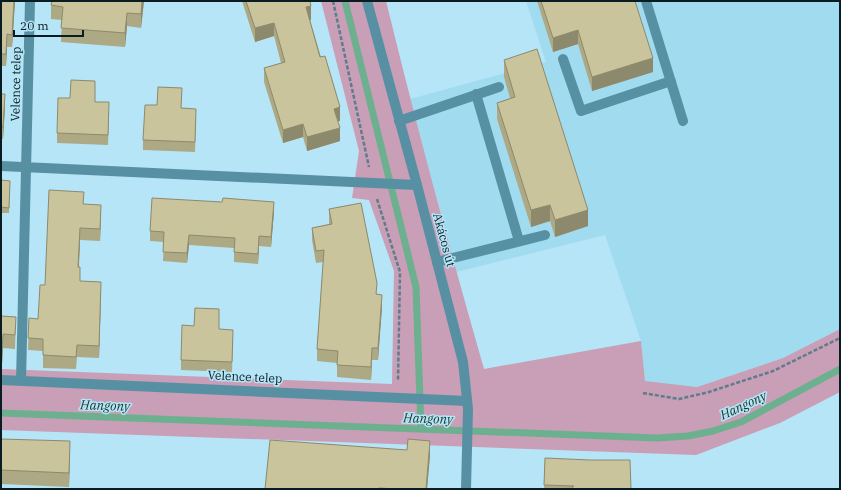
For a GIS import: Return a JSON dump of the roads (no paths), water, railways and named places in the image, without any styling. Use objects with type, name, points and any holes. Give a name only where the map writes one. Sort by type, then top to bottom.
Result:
[{"type":"street","name":"Velence telep","points":[[21,381],[30,1]]},
{"type":"street","name":"Akácos út","points":[[367,1],[463,362],[468,405],[466,489]]},
{"type":"street","points":[[646,1],[683,121]]},
{"type":"street","points":[[562,58],[581,111],[671,82]]},
{"type":"street","points":[[399,121],[499,86]]},
{"type":"street","points":[[476,94],[519,241]]},
{"type":"street","points":[[1,166],[417,185]]},
{"type":"street","points":[[437,262],[545,235]]},
{"type":"street","name":"Velence telep","points":[[1,380],[436,399],[468,405]]},
{"type":"waterway","points":[[345,1],[416,287],[421,429]]},
{"type":"waterway","name":"Hangony","points":[[1,413],[657,438],[688,436],[713,431],[741,422],[840,369]]}]
